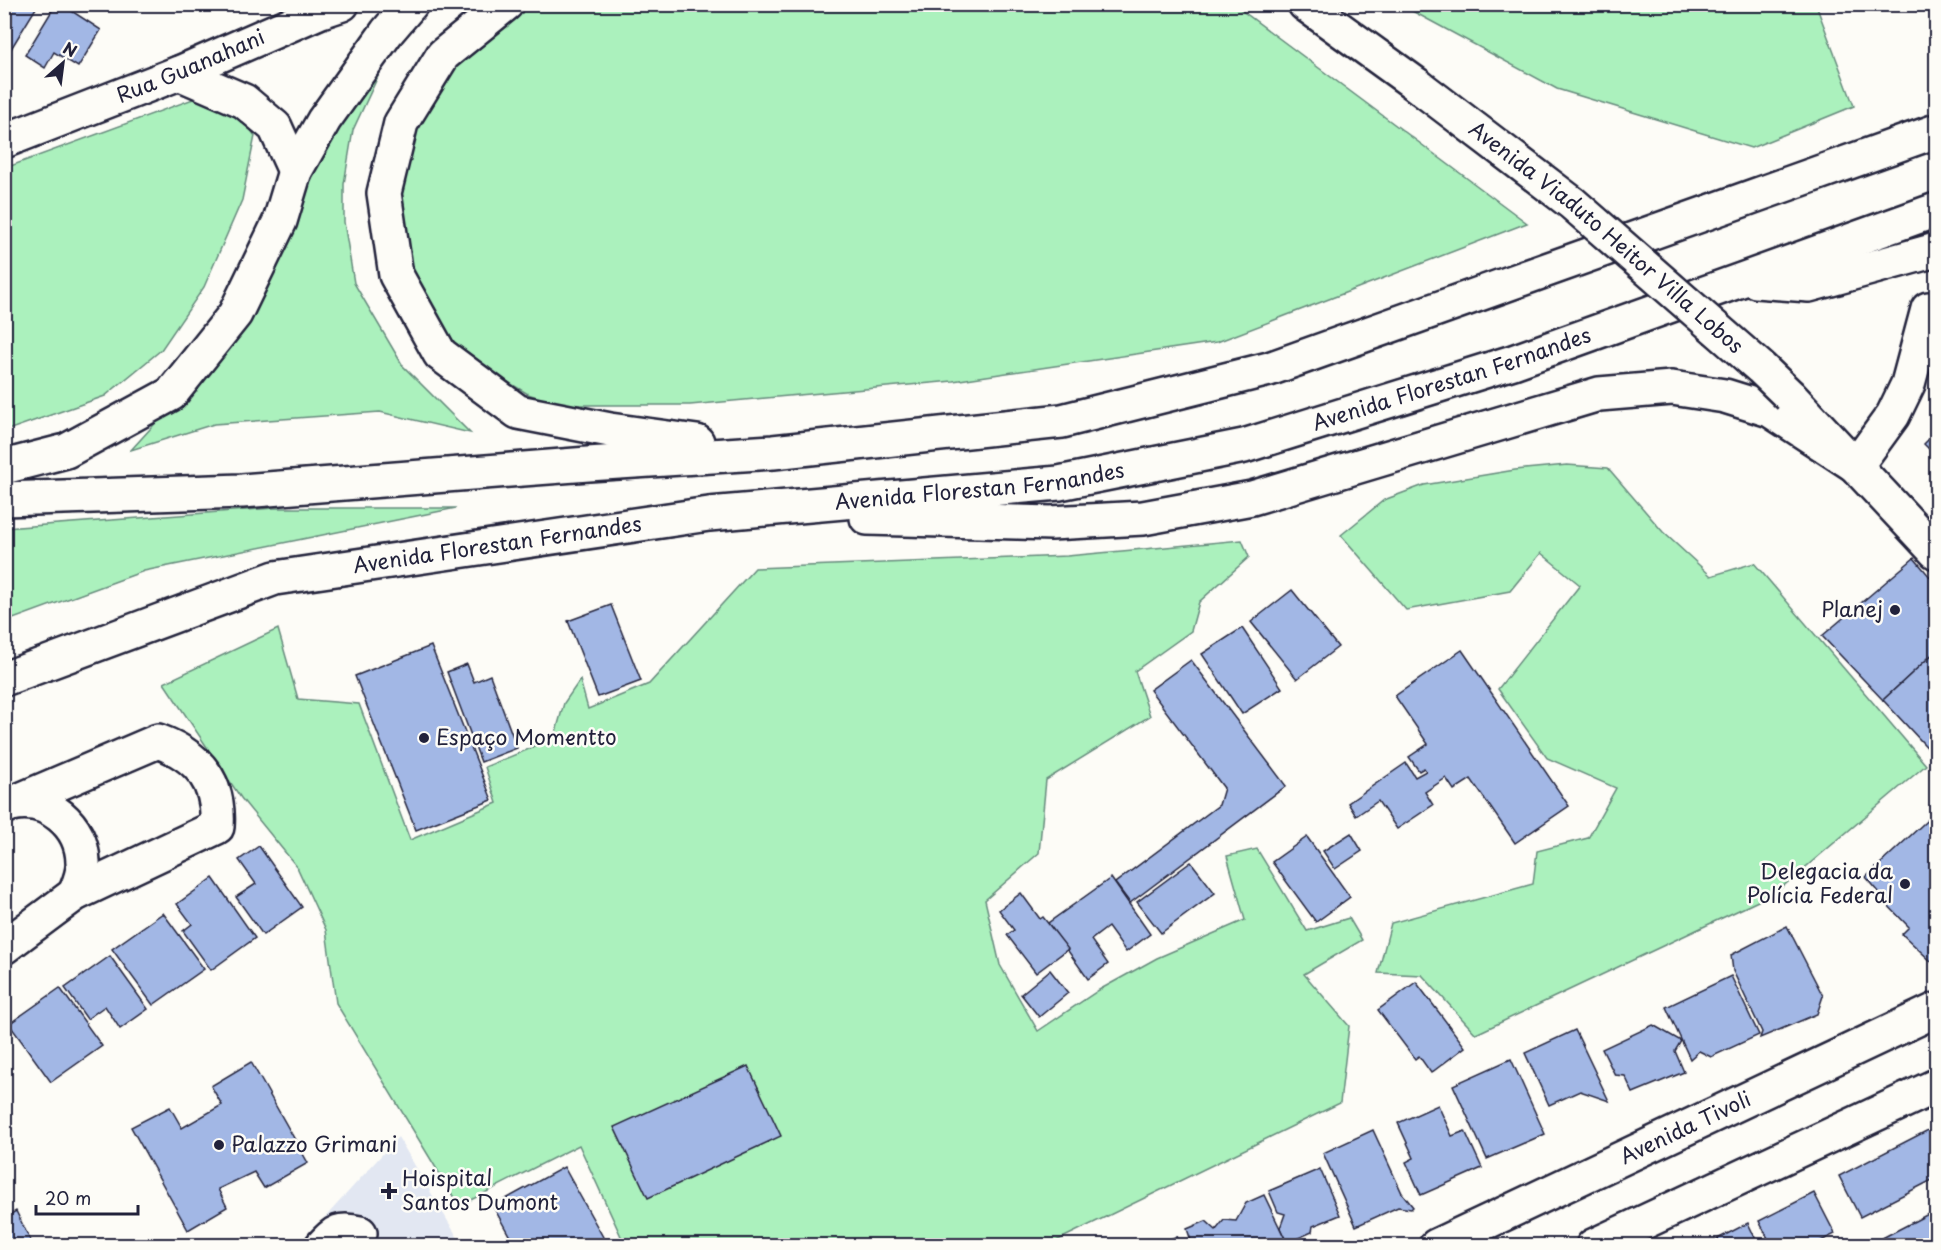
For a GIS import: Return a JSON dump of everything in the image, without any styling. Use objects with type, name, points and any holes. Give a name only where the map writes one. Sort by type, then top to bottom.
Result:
[{"type":"main road","points":[[4,467],[66,452],[171,394],[236,314],[280,221],[295,171],[324,120],[359,69],[411,4]]},
{"type":"main road","points":[[506,4],[443,55],[401,123],[384,193],[396,275],[440,354],[518,412],[610,430],[773,452]]},
{"type":"main road","name":"Avenida Viaduto Heitor Villa Lobos","points":[[1305,4],[1417,85],[1572,203],[1761,368],[1856,466]]},
{"type":"main road","name":"Rua Guanahani","points":[[8,136],[179,73],[325,7]]},
{"type":"main road","points":[[179,73],[244,101],[268,121],[275,127],[295,171]]},
{"type":"main road","points":[[4,499],[242,491],[773,452],[1062,421],[1269,369],[1936,131]]},
{"type":"main road","name":"Avenida Florestan Fernandes","points":[[4,679],[274,578],[709,514],[1059,483],[1244,446],[1513,362],[1936,210]]},
{"type":"main road","points":[[1742,280],[1809,285],[1936,250]]},
{"type":"main road","points":[[1856,466],[1893,415],[1908,384],[1928,309]]},
{"type":"main road","points":[[709,514],[1051,523],[1143,518],[1252,498],[1599,394],[1672,387],[1725,396],[1770,410],[1856,466],[1936,552]]},
{"type":"main road","points":[[4,947],[75,894],[217,827],[218,809],[209,780],[199,766],[187,755],[158,741],[5,806]]},
{"type":"main road","points":[[5,806],[34,802],[50,808],[64,818],[74,831],[81,846],[83,863],[81,879],[75,894]]},
{"type":"main road","name":"Avenida Tivoli","points":[[1436,1245],[1936,1010]]},
{"type":"main road","points":[[1593,1245],[1936,1086]]},
{"type":"main road","points":[[322,1245],[333,1234],[345,1229],[360,1233]]},
{"type":"shaded area","name":"Hoispital Santos Dumont","points":[[398,1137],[462,1245],[299,1246]]},
{"type":"green space","points":[[1233,4],[1527,223],[1217,342],[953,381],[690,405],[559,405],[528,394],[486,369],[444,333],[412,270],[400,227],[397,200],[403,163],[422,114],[447,65],[519,5]]},
{"type":"green space","points":[[422,5],[434,5],[427,10],[387,57],[353,130],[344,184],[344,222],[354,283],[403,366],[470,433],[380,412],[214,424],[131,450],[221,351],[304,168]]},
{"type":"green space","points":[[1401,5],[1816,5],[1854,106],[1751,148],[1557,89]]},
{"type":"green space","points":[[212,92],[236,108],[255,136],[242,200],[204,287],[161,350],[105,396],[5,431],[5,168]]},
{"type":"green space","points":[[1567,465],[1608,468],[1663,532],[1711,576],[1754,563],[1926,765],[1775,893],[1476,1034],[1422,975],[1378,973],[1391,923],[1533,884],[1537,851],[1588,838],[1616,788],[1547,758],[1498,689],[1580,585],[1541,553],[1510,591],[1406,610],[1341,535],[1384,500],[1424,485],[1515,470]]},
{"type":"green space","points":[[274,508],[456,508],[144,571],[5,622],[5,528]]},
{"type":"green space","points":[[1242,540],[1249,557],[1199,602],[1191,631],[1135,671],[1150,716],[1046,780],[1039,853],[985,900],[1000,965],[1038,1031],[1099,990],[1157,958],[1245,920],[1227,856],[1257,849],[1307,931],[1349,918],[1362,940],[1304,974],[1349,1026],[1340,1103],[1048,1245],[625,1245],[579,1145],[459,1206],[336,1003],[326,930],[297,867],[241,798],[164,683],[278,629],[298,699],[359,704],[410,840],[497,803],[485,767],[529,749],[556,732],[564,703],[580,680],[588,709],[649,684],[755,568],[1067,556]]},
{"type":"building","points":[[4,4],[30,4],[36,8],[6,57],[4,56]]},
{"type":"building","points":[[56,4],[61,4],[101,30],[78,67],[54,52],[45,68],[25,55]]},
{"type":"building","points":[[1936,432],[1936,456],[1924,444]]},
{"type":"building","name":"Planej","points":[[1914,558],[1936,584],[1936,651],[1883,700],[1822,636]]},
{"type":"building","points":[[1292,590],[1338,647],[1297,679],[1251,622]]},
{"type":"building","points":[[611,605],[641,681],[598,697],[568,621]]},
{"type":"building","points":[[1242,628],[1282,688],[1242,714],[1202,654]]},
{"type":"building","name":"Espaço Momentto","points":[[431,646],[492,800],[416,830],[355,676]]},
{"type":"building","points":[[1462,650],[1569,806],[1515,843],[1471,779],[1454,790],[1446,778],[1425,792],[1433,805],[1397,829],[1378,801],[1356,816],[1348,803],[1406,763],[1415,777],[1426,771],[1424,768],[1419,771],[1409,757],[1428,744],[1395,696]]},
{"type":"building","points":[[1936,651],[1936,757],[1883,700]]},
{"type":"building","points":[[1191,660],[1286,786],[1130,903],[1115,883],[1219,805],[1224,788],[1150,690]]},
{"type":"building","points":[[467,664],[474,682],[490,675],[517,748],[481,762],[447,672]]},
{"type":"building","name":"Delegacia da Polícia Federal","points":[[1936,812],[1936,961],[1934,964],[1902,934],[1909,927],[1877,894],[1879,892],[1866,877]]},
{"type":"building","points":[[1351,833],[1362,851],[1335,869],[1323,851]]},
{"type":"building","points":[[1307,837],[1350,897],[1316,922],[1272,862]]},
{"type":"building","points":[[259,846],[302,907],[263,935],[236,897],[256,884],[239,860]]},
{"type":"building","points":[[1191,862],[1215,893],[1161,933],[1137,902]]},
{"type":"building","points":[[213,878],[255,938],[211,970],[183,931],[192,924],[177,904]]},
{"type":"building","points":[[1111,878],[1150,934],[1126,952],[1108,927],[1091,940],[1108,964],[1088,979],[1048,923]]},
{"type":"building","points":[[1021,893],[1040,919],[1043,917],[1068,949],[1036,973],[1007,935],[1014,930],[999,910]]},
{"type":"building","points":[[163,913],[204,969],[153,1005],[112,949]]},
{"type":"building","points":[[1787,926],[1823,996],[1817,1014],[1760,1038],[1762,1032],[1733,971],[1731,955]]},
{"type":"building","points":[[110,956],[148,1009],[120,1029],[105,1006],[87,1019],[65,988]]},
{"type":"building","points":[[1050,970],[1068,993],[1039,1017],[1021,994]]},
{"type":"building","points":[[1731,976],[1759,1035],[1711,1057],[1699,1051],[1690,1059],[1666,1007]]},
{"type":"building","points":[[1416,982],[1465,1047],[1431,1073],[1419,1056],[1415,1059],[1378,1010]]},
{"type":"building","points":[[60,988],[102,1046],[51,1082],[9,1024]]},
{"type":"building","points":[[1653,1025],[1681,1041],[1675,1051],[1684,1072],[1633,1093],[1625,1076],[1615,1075],[1602,1049]]},
{"type":"building","points":[[1575,1030],[1609,1101],[1580,1091],[1549,1105],[1525,1053]]},
{"type":"building","points":[[1511,1059],[1545,1134],[1487,1159],[1453,1085]]},
{"type":"building","name":"Palazzo Grimani","points":[[251,1062],[308,1163],[264,1188],[254,1172],[218,1189],[227,1207],[188,1230],[131,1127],[170,1107],[182,1128],[222,1105],[211,1086]]},
{"type":"building","points":[[748,1066],[781,1136],[648,1198],[614,1127]]},
{"type":"building","points":[[1438,1105],[1452,1136],[1465,1131],[1482,1168],[1421,1195],[1406,1162],[1414,1158],[1398,1123]]},
{"type":"building","points":[[1936,1126],[1936,1178],[1860,1217],[1839,1176]]},
{"type":"building","points":[[1373,1130],[1402,1193],[1413,1207],[1411,1209],[1398,1207],[1356,1226],[1323,1153]]},
{"type":"building","points":[[564,1167],[608,1246],[515,1246],[493,1206]]},
{"type":"building","points":[[1320,1169],[1340,1215],[1313,1226],[1312,1232],[1287,1243],[1280,1228],[1285,1214],[1278,1212],[1269,1191]]},
{"type":"building","points":[[1814,1193],[1835,1234],[1811,1246],[1772,1246],[1759,1221]]},
{"type":"building","points":[[1264,1195],[1287,1243],[1282,1246],[1193,1246],[1187,1229],[1206,1221],[1216,1230],[1224,1220],[1236,1221],[1246,1203]]},
{"type":"building","points":[[1936,1210],[1936,1246],[1867,1246]]},
{"type":"building","points":[[16,1211],[33,1246],[4,1246],[4,1218]]},
{"type":"building","points":[[1748,1223],[1759,1246],[1704,1246]]},
{"type":"building","points":[[1177,1236],[1181,1246],[1155,1246]]},
{"type":"place","name":"Planej","points":[[1895,610]]},
{"type":"place","name":"Espaço Momentto","points":[[424,738]]},
{"type":"place","name":"Delegacia da Polícia Federal","points":[[1905,884]]},
{"type":"place","name":"Palazzo Grimani","points":[[219,1145]]},
{"type":"place","name":"Hoispital Santos Dumont","points":[[389,1191]]}]
